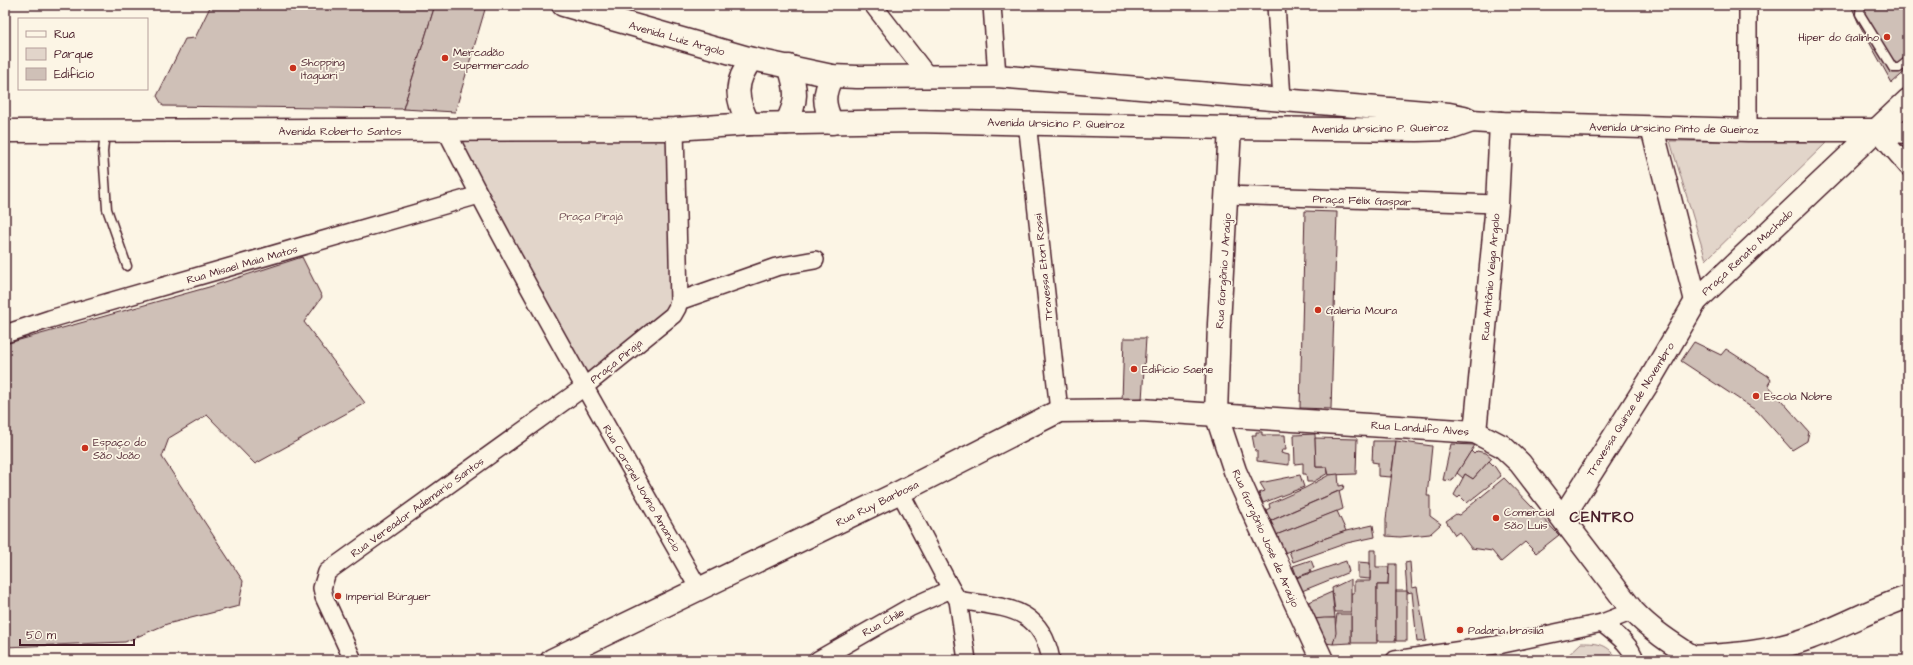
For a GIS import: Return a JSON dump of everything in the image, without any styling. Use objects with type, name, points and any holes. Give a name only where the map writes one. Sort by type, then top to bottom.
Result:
[{"type":"street","name":"Avenida Luiz Argolo","points":[[563,5],[770,62]]},
{"type":"street","points":[[873,5],[928,76]]},
{"type":"street","points":[[992,5],[997,76]]},
{"type":"street","points":[[1276,5],[1282,99]]},
{"type":"street","points":[[1748,5],[1748,130]]},
{"type":"street","name":"Avenida Ursicino P. Queiroz","points":[[770,62],[832,76],[997,76],[1449,114],[1464,117],[1472,121]]},
{"type":"street","points":[[749,124],[741,109],[738,95],[738,84],[743,70],[770,62],[795,83],[796,95],[794,108],[786,123]]},
{"type":"street","points":[[832,76],[826,89],[824,101],[832,123]]},
{"type":"street","name":"Praça Renato Machado","points":[[1652,128],[1696,301],[1908,100]]},
{"type":"street","name":"Avenida Ursicino P. Queiroz","points":[[675,129],[749,124],[915,121],[1027,122],[1230,128],[1417,130],[1449,129],[1472,121]]},
{"type":"street","name":"Avenida Ursicino Pinto de Queiroz","points":[[1472,121],[1652,128],[1876,130],[1908,132]]},
{"type":"street","name":"Travessa Etori Rossi","points":[[1027,122],[1059,411]]},
{"type":"street","name":"Rua Antônio Veiga Argolo","points":[[1475,432],[1497,204],[1501,123]]},
{"type":"street","name":"Rua Gorgônio J Araújo","points":[[1216,414],[1219,324],[1230,128]]},
{"type":"street","points":[[675,129],[679,301],[776,267],[815,260]]},
{"type":"street","name":"Avenida Roberto Santos","points":[[5,131],[675,129]]},
{"type":"street","name":"Praça Piraja","points":[[446,130],[479,195],[584,387],[673,315],[679,301]]},
{"type":"street","points":[[1876,130],[1908,167]]},
{"type":"street","name":"Rua Misael Maia Matos","points":[[5,334],[50,319],[479,195]]},
{"type":"street","name":"Praça Félix Gaspar","points":[[1227,195],[1497,204]]},
{"type":"street","name":"Travessa Quinze de Novembro","points":[[1563,517],[1648,383],[1696,301]]},
{"type":"street","name":"Rua Coronel Jovino Amancio","points":[[584,387],[699,589]]},
{"type":"street","name":"Rua Vereador Ademario Santos","points":[[353,660],[324,597],[322,588],[327,572],[584,387]]},
{"type":"street","name":"Rua Ruy Barbosa","points":[[552,660],[900,492],[1059,411],[1141,410],[1216,414]]},
{"type":"street","name":"Rua Landulfo Alves","points":[[1216,414],[1475,432],[1502,446],[1520,463],[1563,517],[1633,611],[1644,623],[1691,659]]},
{"type":"street","name":"Rua Gorgônio José de Araújo","points":[[1216,414],[1235,471],[1322,660]]},
{"type":"street","points":[[900,492],[955,595],[967,660]]},
{"type":"street","points":[[955,595],[1011,610],[1032,620],[1042,632],[1048,644],[1051,660]]},
{"type":"street","name":"Rua Chile","points":[[818,660],[909,608],[955,595]]},
{"type":"street","points":[[1691,659],[1738,655],[1776,648],[1810,638],[1907,601]]},
{"type":"street","points":[[1395,660],[1503,644],[1602,623],[1633,611]]},
{"type":"street","points":[[1602,623],[1626,644],[1631,651],[1634,660]]},
{"type":"lane","points":[[1861,5],[1860,14],[1893,68],[1899,68],[1908,62]]},
{"type":"lane","points":[[105,131],[103,158],[107,208],[127,266]]},
{"type":"green space","name":"Praça Pirajá","points":[[675,129],[679,301],[584,387],[446,130]]},
{"type":"green space","points":[[1670,141],[1827,142],[1706,260]]},
{"type":"green space","points":[[1581,643],[1593,643],[1603,646],[1611,651],[1619,660],[1563,660]]},
{"type":"building","name":"Shopping Itaguari","points":[[211,5],[435,5],[403,109],[163,106],[157,96],[185,39],[195,38]]},
{"type":"building","name":"Mercadão Supermercado","points":[[435,5],[486,6],[455,112],[403,109]]},
{"type":"building","name":"Hiper do Galinho","points":[[1851,5],[1908,5],[1908,69],[1892,83],[1858,22]]},
{"type":"building","name":"Galeria Moura","points":[[1305,211],[1337,212],[1331,409],[1300,408]]},
{"type":"building","name":"Espaço do São João","points":[[302,257],[322,297],[304,322],[365,403],[255,464],[207,415],[169,438],[162,457],[243,581],[239,606],[167,624],[125,642],[5,647],[5,344],[209,287]]},
{"type":"building","name":"Edifício Saene","points":[[1124,338],[1146,338],[1142,400],[1122,400]]},
{"type":"building","name":"Escola Nobre","points":[[1694,342],[1721,355],[1726,349],[1768,376],[1771,380],[1768,385],[1809,432],[1807,441],[1792,450],[1757,411],[1681,361]]},
{"type":"building","points":[[1256,432],[1262,432],[1262,435],[1285,435],[1286,450],[1282,450],[1281,453],[1289,455],[1289,465],[1257,461],[1257,451],[1255,451],[1252,435],[1256,435]]},
{"type":"building","points":[[1315,434],[1316,467],[1327,467],[1328,473],[1313,482],[1307,482],[1306,474],[1303,474],[1303,463],[1295,464],[1294,435]]},
{"type":"building","points":[[1315,438],[1357,439],[1356,474],[1329,475],[1327,467],[1316,467]]},
{"type":"building","points":[[1373,441],[1396,441],[1391,477],[1378,476],[1378,463],[1372,462]]},
{"type":"building","points":[[1396,441],[1432,446],[1427,496],[1430,496],[1430,516],[1441,524],[1430,534],[1400,537],[1386,536],[1386,519]]},
{"type":"building","points":[[1451,444],[1475,445],[1452,481],[1443,480]]},
{"type":"building","points":[[1471,451],[1474,454],[1477,451],[1486,453],[1492,458],[1473,479],[1465,474],[1463,478],[1457,473]]},
{"type":"building","points":[[1489,461],[1501,476],[1467,503],[1460,496],[1458,498],[1454,495],[1465,474],[1473,479]]},
{"type":"building","points":[[1338,474],[1339,486],[1344,485],[1343,489],[1270,521],[1266,510],[1270,508],[1269,504],[1305,488],[1329,475]]},
{"type":"building","points":[[1300,475],[1304,487],[1263,503],[1259,493],[1265,491],[1260,483]]},
{"type":"building","name":"Comercial São Luis","points":[[1504,478],[1559,535],[1536,553],[1525,542],[1501,562],[1492,551],[1471,548],[1459,532],[1455,535],[1446,521],[1456,514],[1459,515]]},
{"type":"building","points":[[1339,491],[1343,509],[1276,535],[1270,521]]},
{"type":"building","points":[[1337,511],[1346,531],[1284,553],[1276,535]]},
{"type":"building","points":[[1373,525],[1375,537],[1347,543],[1293,562],[1289,551],[1346,531]]},
{"type":"building","points":[[1370,550],[1376,550],[1376,567],[1389,567],[1388,585],[1377,585],[1377,643],[1351,643],[1351,593],[1354,593],[1354,581],[1370,581]]},
{"type":"building","points":[[1311,560],[1314,568],[1310,570],[1311,572],[1297,577],[1293,566]]},
{"type":"building","points":[[1346,561],[1349,572],[1302,591],[1296,578]]},
{"type":"building","points":[[1358,562],[1370,563],[1370,579],[1358,578]]},
{"type":"building","points":[[1410,562],[1412,588],[1417,587],[1426,641],[1417,642],[1412,592],[1407,593],[1405,563]]},
{"type":"building","points":[[1389,564],[1396,564],[1396,641],[1377,641],[1377,585],[1388,585]]},
{"type":"building","points":[[1351,579],[1351,612],[1335,612],[1332,588]]},
{"type":"building","points":[[1396,591],[1407,591],[1407,641],[1396,641]]},
{"type":"building","points":[[1332,592],[1335,618],[1314,619],[1307,603]]},
{"type":"building","points":[[1337,614],[1351,614],[1351,643],[1333,644]]},
{"type":"building","points":[[1335,618],[1336,633],[1333,644],[1325,643],[1314,619]]},
{"type":"place","name":"Hiper do Galinho","points":[[1887,37]]},
{"type":"place","name":"Mercadão Supermercado","points":[[445,58]]},
{"type":"place","name":"Shopping Itaguari","points":[[293,68]]},
{"type":"place","name":"Galeria Moura","points":[[1318,310]]},
{"type":"place","name":"Edifício Saene","points":[[1134,369]]},
{"type":"place","name":"Escola Nobre","points":[[1756,396]]},
{"type":"place","name":"Espaço do São João","points":[[85,448]]},
{"type":"place","name":"Comercial São Luis","points":[[1496,518]]},
{"type":"place","name":"Imperial Búrguer","points":[[338,596]]},
{"type":"place","name":"Padaria brasilia","points":[[1460,630]]},
{"type":"district","name":"CENTRO","points":[[1602,517]]}]
